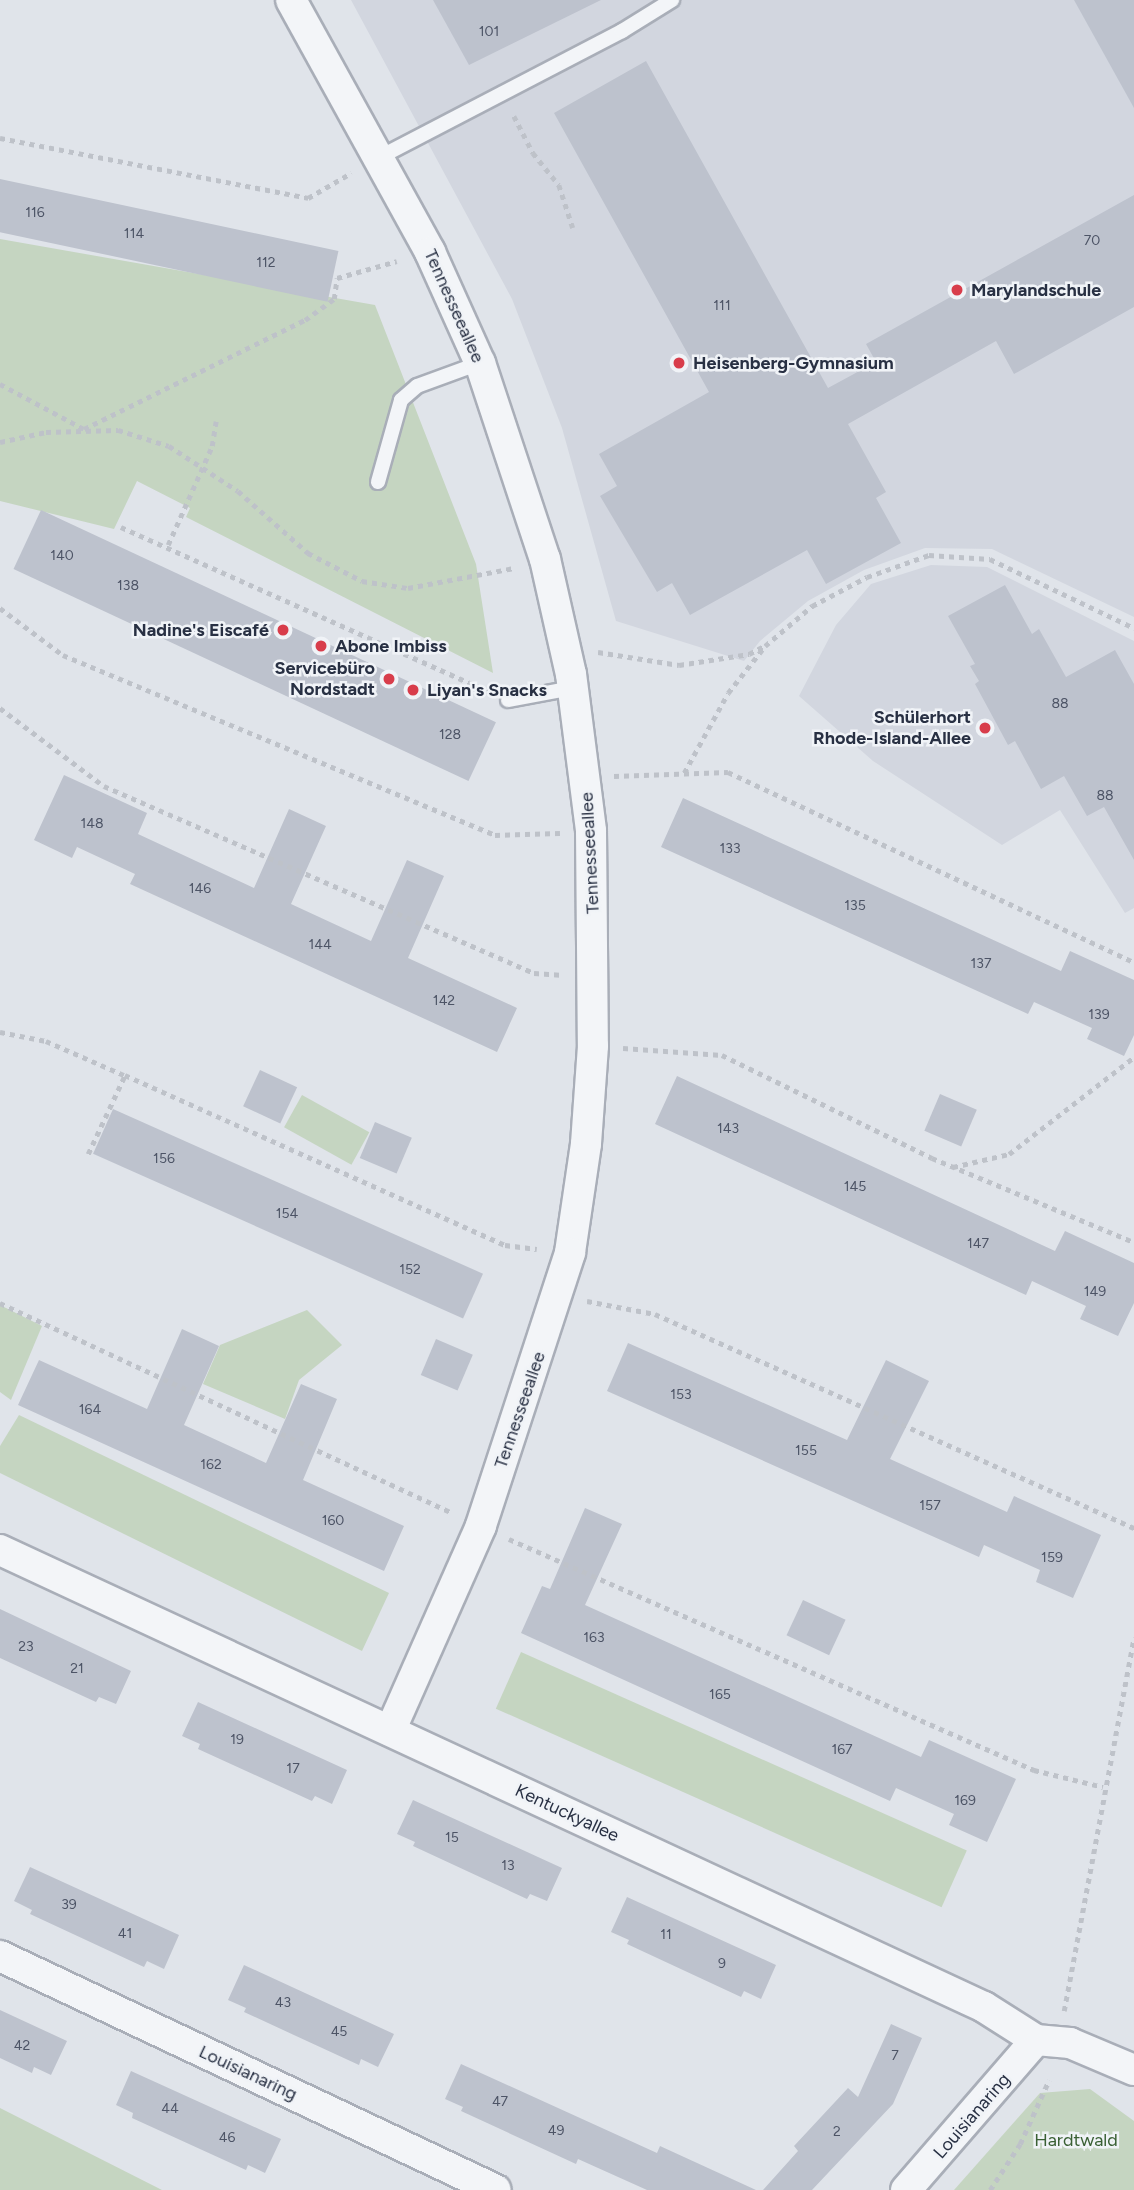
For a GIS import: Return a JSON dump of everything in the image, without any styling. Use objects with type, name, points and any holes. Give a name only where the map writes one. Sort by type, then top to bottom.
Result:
[{"type":"street","name":"Tennesseeallee","points":[[291,0],[380,157],[430,252],[480,363],[545,559],[573,688],[591,831],[595,978],[593,1046],[586,1144],[570,1253],[481,1526],[390,1731]]},
{"type":"street","name":"Kentuckyallee","points":[[0,1550],[984,2007],[1036,2040],[1070,2043],[1134,2070]]},
{"type":"street","name":"Louisianaring","points":[[0,1956],[496,2190]]},
{"type":"street","name":"Louisianaring","points":[[906,2190],[1036,2040]]},
{"type":"lane","points":[[380,157],[672,0]]},
{"type":"lane","points":[[378,482],[401,400],[417,386],[480,363]]},
{"type":"lane","points":[[508,700],[573,688]]},
{"type":"path","points":[[503,93],[533,153],[559,185],[573,228]]},
{"type":"path","points":[[0,138],[308,198],[380,157]]},
{"type":"path","points":[[84,429],[305,320],[334,299],[338,278],[430,252]]},
{"type":"path","points":[[0,384],[84,429]]},
{"type":"path","points":[[168,545],[203,466],[216,421]]},
{"type":"path","points":[[0,442],[84,429],[118,430],[169,446],[238,491],[308,553],[362,581],[408,588],[477,578],[545,559]]},
{"type":"path","points":[[121,527],[168,545],[508,700]]},
{"type":"path","points":[[684,773],[728,693],[765,646],[812,606],[867,577],[929,555],[990,559],[1134,628]]},
{"type":"path","points":[[0,608],[63,655],[495,835],[591,831]]},
{"type":"path","points":[[565,647],[678,665],[749,654],[765,646]]},
{"type":"path","points":[[0,708],[104,786],[534,973],[595,978]]},
{"type":"path","points":[[585,778],[727,772],[1134,962]]},
{"type":"path","points":[[0,1032],[46,1041],[505,1244],[570,1253]]},
{"type":"path","points":[[593,1046],[722,1055],[952,1167],[1134,1242]]},
{"type":"path","points":[[952,1167],[1009,1154],[1134,1057]]},
{"type":"path","points":[[88,1154],[125,1075]]},
{"type":"path","points":[[558,1296],[655,1314],[1134,1528]]},
{"type":"path","points":[[0,1303],[481,1526],[1034,1770],[1103,1787]]},
{"type":"path","points":[[990,2190],[1020,2144],[1040,2093],[1070,2043],[1063,2003],[1134,1637]]},
{"type":"shaded area","name":"Marylandschule","points":[[351,0],[1134,0],[1134,617],[992,549],[925,548],[864,570],[808,601],[760,641],[744,661],[616,621],[562,428],[512,299]]},
{"type":"shaded area","name":"Schülerhort Rhode-Island-Allee","points":[[931,565],[987,567],[1134,641],[1134,908],[1125,913],[1060,810],[1002,845],[873,761],[799,696],[836,625],[871,584]]},
{"type":"green space","points":[[0,239],[375,305],[476,564],[493,673],[186,517],[190,508],[137,481],[114,529],[0,501]]},
{"type":"green space","points":[[302,1095],[369,1132],[351,1165],[284,1127]]},
{"type":"green space","points":[[0,1305],[42,1326],[11,1400],[0,1392]]},
{"type":"green space","points":[[307,1310],[342,1345],[299,1380],[285,1419],[203,1384],[220,1345]]},
{"type":"green space","points":[[19,1415],[389,1593],[362,1651],[0,1473],[0,1446]]},
{"type":"green space","points":[[521,1652],[967,1850],[942,1907],[496,1709]]},
{"type":"green space","name":"Hardtwald","points":[[1090,2089],[1134,2121],[1134,2190],[954,2190],[1040,2093]]},
{"type":"green space","points":[[0,2108],[162,2190],[0,2190]]},
{"type":"building","points":[[433,0],[601,0],[469,65]]},
{"type":"building","points":[[1074,0],[1134,0],[1134,108]]},
{"type":"building","points":[[646,61],[828,388],[876,362],[866,344],[1134,195],[1134,307],[1014,374],[996,341],[848,424],[886,492],[876,498],[901,543],[826,584],[807,550],[690,615],[672,583],[657,592],[600,496],[617,486],[599,454],[709,392],[554,113]]},
{"type":"building","points":[[0,179],[338,251],[328,302],[0,232]]},
{"type":"building","points":[[41,510],[496,722],[468,781],[14,569]]},
{"type":"building","name":"Schülerhort Rhode-Island-Allee","points":[[1005,585],[1032,634],[1039,629],[1066,677],[1115,650],[1134,684],[1134,860],[1104,807],[1087,816],[1064,776],[1041,789],[1015,741],[1008,745],[975,684],[979,681],[970,666],[975,664],[948,616]]},
{"type":"building","points":[[64,775],[147,813],[138,834],[254,888],[289,809],[326,826],[291,904],[371,941],[407,860],[444,876],[408,958],[517,1008],[497,1052],[130,884],[135,874],[77,847],[72,858],[34,840]]},
{"type":"building","points":[[683,798],[1061,971],[1070,951],[1134,980],[1134,1035],[1124,1056],[1087,1039],[1092,1028],[1034,1002],[1028,1014],[661,847]]},
{"type":"building","points":[[260,1070],[297,1087],[280,1124],[243,1106]]},
{"type":"building","points":[[677,1076],[1055,1251],[1065,1231],[1134,1263],[1134,1303],[1118,1336],[1080,1319],[1086,1306],[1032,1281],[1026,1295],[655,1124]]},
{"type":"building","points":[[940,1094],[977,1110],[961,1146],[924,1131]]},
{"type":"building","points":[[113,1109],[483,1274],[463,1318],[93,1154]]},
{"type":"building","points":[[375,1122],[412,1138],[397,1174],[360,1158]]},
{"type":"building","points":[[182,1329],[219,1346],[184,1425],[266,1463],[301,1384],[337,1399],[303,1480],[404,1526],[384,1571],[18,1405],[39,1360],[147,1409]]},
{"type":"building","points":[[436,1339],[473,1355],[458,1391],[421,1375]]},
{"type":"building","points":[[628,1343],[847,1440],[886,1360],[929,1381],[890,1459],[1007,1512],[1014,1496],[1101,1535],[1073,1598],[1036,1582],[1040,1570],[984,1545],[979,1557],[607,1391]]},
{"type":"building","points":[[585,1508],[622,1524],[585,1605],[921,1757],[929,1740],[1016,1779],[987,1842],[949,1825],[954,1814],[896,1788],[890,1801],[521,1633],[542,1586],[550,1589]]},
{"type":"building","points":[[803,1600],[846,1620],[829,1655],[787,1635]]},
{"type":"building","points":[[0,1609],[131,1671],[116,1704],[99,1697],[96,1702],[0,1658]]},
{"type":"building","points":[[198,1702],[347,1770],[332,1804],[315,1796],[312,1801],[198,1749],[200,1744],[182,1736]]},
{"type":"building","points":[[413,1800],[562,1868],[547,1901],[530,1894],[527,1899],[413,1846],[415,1842],[397,1834]]},
{"type":"building","points":[[30,1867],[179,1935],[164,1969],[147,1961],[144,1967],[30,1914],[32,1910],[14,1901]]},
{"type":"building","points":[[627,1897],[776,1965],[761,1999],[744,1991],[741,1997],[627,1944],[629,1940],[611,1932]]},
{"type":"building","points":[[244,1965],[394,2034],[378,2067],[361,2059],[359,2065],[244,2012],[246,2008],[228,2000]]},
{"type":"building","points":[[0,2010],[67,2041],[51,2075],[34,2067],[32,2073],[0,2058]]},
{"type":"building","points":[[891,2024],[922,2038],[893,2104],[812,2190],[763,2190],[798,2151],[794,2146],[848,2088],[858,2097]]},
{"type":"building","points":[[461,2064],[657,2153],[660,2146],[756,2190],[647,2190],[578,2159],[576,2164],[461,2111],[463,2107],[445,2099]]},
{"type":"building","points":[[131,2071],[281,2139],[265,2173],[248,2165],[246,2170],[132,2118],[133,2113],[116,2105]]},
{"type":"place","name":"Marylandschule","points":[[957,290]]},
{"type":"place","name":"Heisenberg-Gymnasium","points":[[679,363]]},
{"type":"place","name":"Nadine's Eiscafé","points":[[283,630]]},
{"type":"place","name":"Abone Imbiss","points":[[321,646]]},
{"type":"place","name":"Servicebüro Nordstadt","points":[[389,679]]},
{"type":"place","name":"Liyan's Snacks","points":[[413,690]]},
{"type":"place","name":"Schülerhort Rhode-Island-Allee","points":[[985,728]]}]
